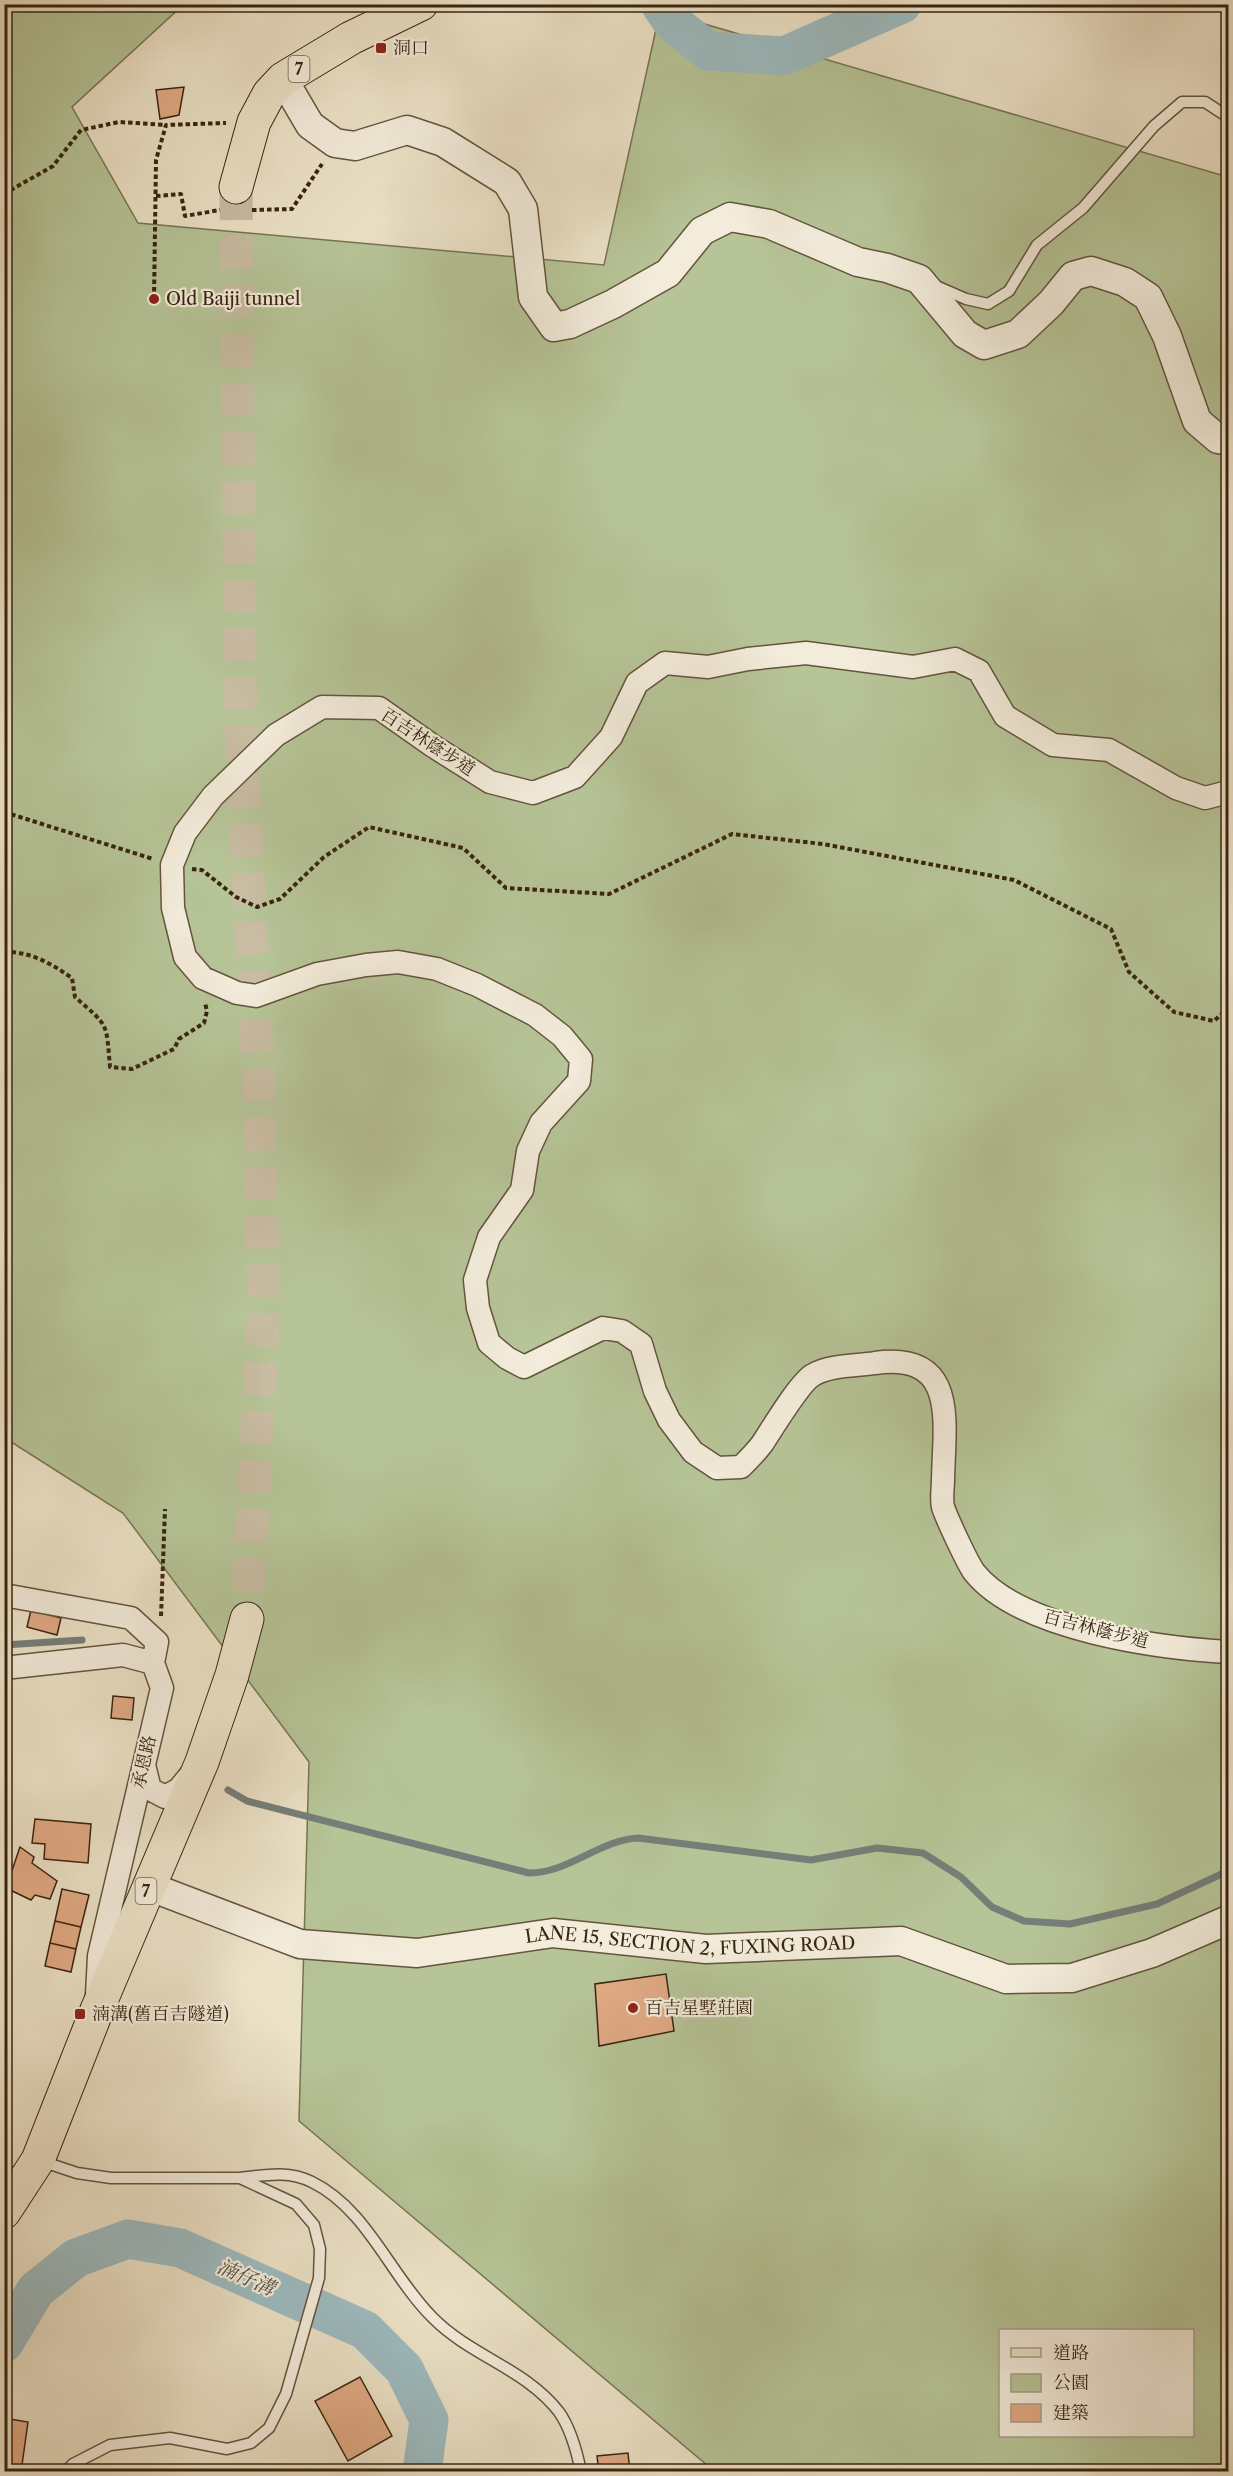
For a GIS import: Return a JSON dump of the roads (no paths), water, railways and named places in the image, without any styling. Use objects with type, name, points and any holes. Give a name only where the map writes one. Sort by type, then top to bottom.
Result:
[{"type":"main road","name":"7","points":[[236,187],[254,122],[269,94],[283,79],[351,38],[421,4]]},
{"type":"main road","name":"7","points":[[4,2212],[38,2160],[97,2010],[201,1762],[232,1675],[247,1619]]},
{"type":"street","points":[[283,79],[310,125],[335,143],[355,146],[407,130],[443,142],[507,182],[523,209],[533,297],[554,327],[570,324],[613,304],[668,273],[702,231],[730,217],[769,224],[858,262],[887,268],[919,279],[965,334],[984,345],[1018,334],[1051,303],[1073,276],[1091,271],[1125,282],[1148,297],[1167,336],[1197,421],[1218,439],[1228,440]]},
{"type":"street","name":"百吉林蔭步道","points":[[1228,792],[1205,798],[1176,788],[1108,750],[1053,745],[1005,716],[979,671],[955,659],[913,667],[806,653],[748,659],[708,667],[665,663],[637,683],[611,737],[575,777],[533,794],[490,782],[433,747],[379,708],[322,707],[276,735],[213,796],[185,833],[172,865],[172,908],[185,957],[203,978],[237,993],[256,996],[317,974],[366,965],[398,962],[437,969],[477,985],[535,1016],[561,1036],[581,1059],[579,1081],[541,1123],[528,1151],[522,1190],[489,1238],[474,1280],[478,1308],[489,1343],[507,1358],[524,1367],[603,1328],[622,1331],[641,1344],[655,1390],[669,1420],[693,1452],[717,1468],[741,1467],[760,1446],[812,1375],[834,1369],[891,1361],[917,1364],[936,1381],[944,1400],[942,1506],[974,1572],[1002,1596],[1034,1614],[1083,1630],[1190,1650],[1228,1652]]},
{"type":"street","points":[[4,1595],[131,1618],[155,1653]]},
{"type":"street","points":[[4,1668],[155,1653]]},
{"type":"street","name":"承恩路","points":[[97,2010],[99,1956],[162,1688],[155,1653]]},
{"type":"street","points":[[144,1765],[150,1789],[165,1797],[179,1789],[201,1762]]},
{"type":"street","points":[[119,1873],[148,1886]]},
{"type":"street","name":"LANE 15, SECTION 2, FUXING ROAD","points":[[148,1886],[300,1944],[417,1953],[553,1933],[706,1949],[902,1941],[1006,1979],[1072,1978],[1152,1953],[1228,1920]]},
{"type":"lane","points":[[919,279],[966,299],[988,304],[1009,291],[1037,245],[1083,208],[1154,126],[1182,102],[1205,102],[1228,117]]},
{"type":"lane","points":[[38,2160],[77,2173],[111,2178],[240,2178],[281,2173],[311,2181],[338,2198],[432,2317],[481,2356],[527,2380],[559,2413],[576,2448],[581,2472]]},
{"type":"lane","points":[[65,2472],[73,2464],[110,2445],[170,2438],[227,2449],[251,2443],[269,2428],[286,2394],[319,2278],[320,2249],[314,2225],[296,2204],[240,2178]]},
{"type":"waterway","points":[[660,4],[672,22],[708,51],[784,56],[902,4]]},
{"type":"waterway","points":[[4,1645],[82,1640]]},
{"type":"waterway","points":[[228,1790],[247,1801],[529,1873],[557,1868],[610,1844],[638,1838],[811,1860],[877,1848],[923,1853],[961,1877],[992,1907],[1024,1921],[1070,1924],[1157,1904],[1228,1871]]},
{"type":"waterway","name":"湳仔溝","points":[[4,2343],[36,2290],[76,2258],[128,2239],[180,2248],[365,2330],[404,2369],[429,2420],[422,2472]]},
{"type":"tunnel","points":[[236,187],[241,733],[258,1070],[264,1301],[247,1619]]},
{"type":"place","name":"洞口","points":[[381,48]]},
{"type":"place","name":"Old Baiji tunnel","points":[[154,299]]},
{"type":"place","name":"百吉星墅莊園","points":[[633,2008]]},
{"type":"place","name":"湳溝(舊百吉隧道)","points":[[80,2014]]}]
